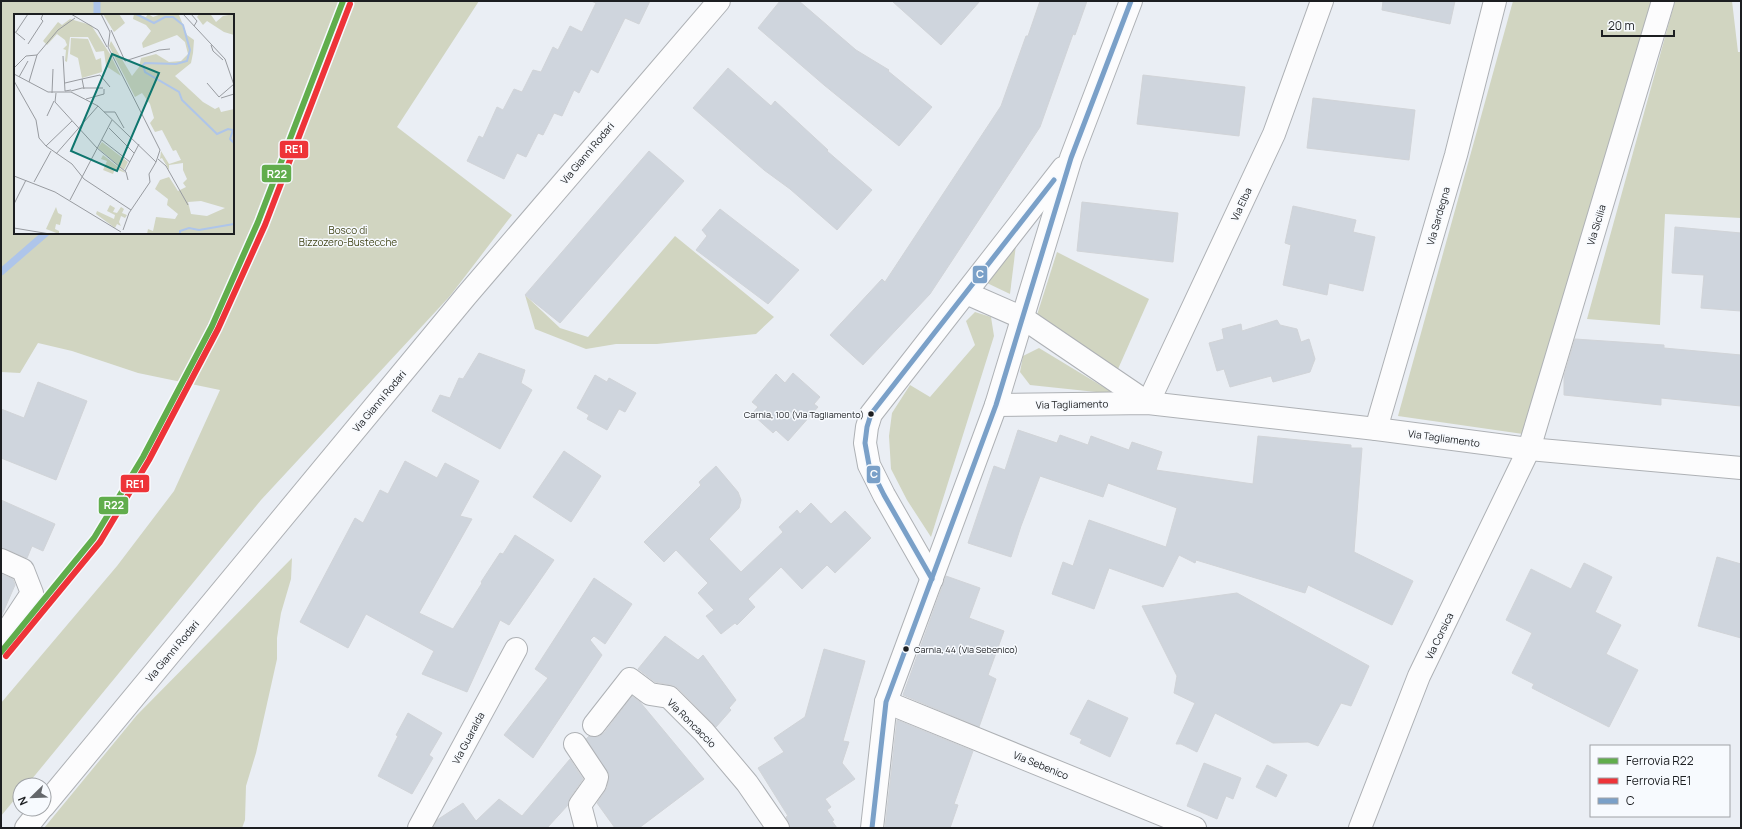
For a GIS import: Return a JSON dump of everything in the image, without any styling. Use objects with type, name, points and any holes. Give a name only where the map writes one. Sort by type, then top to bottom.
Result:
[{"type":"street","name":"Via Gianni Rodari","points":[[52,796],[466,296],[719,1]]},
{"type":"street","points":[[872,828],[886,702],[996,405],[1071,158],[1131,1]]},
{"type":"street","name":"Via Elba","points":[[1148,403],[1274,134],[1322,1]]},
{"type":"street","name":"Via Sardegna","points":[[1376,429],[1456,155],[1496,1]]},
{"type":"street","name":"Via Sicilia","points":[[1529,450],[1663,1]]},
{"type":"street","points":[[932,579],[884,495],[869,464],[865,443],[867,427],[871,414],[889,389],[1071,158]]},
{"type":"street","name":"Via Tagliamento","points":[[966,293],[1023,318],[1148,403]]},
{"type":"street","name":"Via Tagliamento","points":[[996,405],[1148,403],[1376,429],[1529,450],[1741,468]]},
{"type":"street","name":"Via Corsica","points":[[1360,828],[1419,676],[1529,450]]},
{"type":"street","points":[[1,560],[23,570],[32,593],[1,640]]},
{"type":"street","name":"Via Guaralda","points":[[419,828],[516,649]]},
{"type":"street","name":"Via Roncaccio","points":[[594,725],[630,679],[650,694],[669,698],[704,732],[747,784],[778,828]]},
{"type":"street","name":"Via Sebenico","points":[[886,702],[1196,828]]},
{"type":"street","points":[[575,744],[597,777],[595,784],[580,805],[586,828]]},
{"type":"street","points":[[26,828],[35,817]]},
{"type":"green space","name":"Bosco di Bizzozero-Bustecche","points":[[1,1],[479,1],[397,127],[512,215],[450,296],[261,500],[34,777],[12,777],[12,803],[1,816],[1,703],[117,566],[174,491],[220,390],[138,373],[72,351],[38,343],[20,373],[1,372]]},
{"type":"green space","points":[[1513,1],[1656,1],[1523,434],[1398,416]]},
{"type":"green space","points":[[1675,1],[1732,1],[1738,52],[1741,52],[1741,218],[1665,214],[1660,325],[1587,319]]},
{"type":"green space","points":[[675,236],[774,317],[756,334],[657,344],[616,344],[586,349],[535,329],[525,295],[560,328],[588,337]]},
{"type":"green space","points":[[1016,245],[1010,294],[987,283]]},
{"type":"green space","points":[[1057,252],[1149,299],[1118,369],[1037,315]]},
{"type":"green space","points":[[975,312],[991,317],[994,336],[931,537],[907,500],[891,469],[889,436],[892,413],[910,385],[930,397],[975,345],[966,321]]},
{"type":"green space","points":[[1039,348],[1115,394],[1030,385],[1020,372],[1023,356]]},
{"type":"green space","points":[[292,558],[291,579],[281,613],[277,638],[277,659],[256,753],[246,786],[245,820],[242,828],[44,828],[137,715]]},
{"type":"building","points":[[591,1],[650,1],[639,24],[625,18],[598,73],[591,69],[579,93],[574,90],[562,116],[554,113],[543,135],[538,133],[526,157],[517,153],[504,179],[467,161],[479,136],[483,138],[497,107],[503,110],[514,89],[522,92],[533,70],[541,72],[553,47],[558,50],[570,26],[582,32],[596,3]]},
{"type":"building","points":[[780,1],[799,1],[856,50],[889,70],[888,71],[932,107],[899,146],[824,85],[758,28]]},
{"type":"building","points":[[892,1],[980,1],[941,45]]},
{"type":"building","points":[[1040,1],[1087,1],[1075,35],[1073,34],[1040,127],[930,294],[863,365],[830,335],[882,279],[885,282],[1001,106]]},
{"type":"building","points":[[1383,1],[1455,1],[1450,24],[1382,10]]},
{"type":"building","points":[[728,68],[771,106],[775,101],[828,150],[827,151],[872,190],[837,230],[790,189],[764,170],[693,108]]},
{"type":"building","points":[[1143,75],[1245,87],[1239,136],[1137,124]]},
{"type":"building","points":[[1313,98],[1415,110],[1409,160],[1307,148]]},
{"type":"building","points":[[649,151],[684,181],[560,323],[525,295]]},
{"type":"building","points":[[1082,202],[1178,213],[1173,262],[1077,251]]},
{"type":"building","points":[[1293,206],[1356,220],[1353,232],[1375,237],[1363,291],[1329,283],[1327,295],[1283,285],[1291,245],[1285,243]]},
{"type":"building","points":[[720,209],[799,270],[768,304],[696,250],[707,236],[702,230]]},
{"type":"building","points":[[1675,227],[1741,233],[1741,311],[1701,308],[1704,275],[1672,273]]},
{"type":"building","points":[[1277,320],[1280,325],[1297,329],[1301,342],[1309,339],[1315,359],[1310,372],[1273,382],[1271,376],[1230,387],[1224,369],[1217,371],[1209,343],[1224,339],[1222,329],[1241,324],[1242,331]]},
{"type":"building","points":[[1575,339],[1664,345],[1664,348],[1741,355],[1741,406],[1661,398],[1661,405],[1564,395],[1564,376]]},
{"type":"building","points":[[479,353],[525,370],[521,383],[532,390],[500,449],[432,411],[440,395],[450,398],[459,378],[463,379]]},
{"type":"building","points":[[793,373],[820,397],[814,404],[818,407],[788,441],[776,430],[773,433],[752,414],[758,407],[752,402],[776,374],[785,383]]},
{"type":"building","points":[[595,375],[607,382],[609,378],[636,393],[625,412],[619,409],[607,430],[587,419],[589,415],[577,408]]},
{"type":"building","points":[[38,382],[87,401],[56,480],[1,458],[1,409],[24,418]]},
{"type":"building","points":[[1018,430],[1057,443],[1060,435],[1088,445],[1091,436],[1129,450],[1132,442],[1162,452],[1156,470],[1253,484],[1258,436],[1351,445],[1351,448],[1362,448],[1354,552],[1413,581],[1392,625],[1308,585],[1305,593],[1196,560],[1195,563],[1179,555],[1163,587],[1109,568],[1094,609],[1052,594],[1063,562],[1073,566],[1089,520],[1166,547],[1177,508],[1108,483],[1103,497],[1040,476],[1011,557],[968,543],[994,466],[1005,470]]},
{"type":"building","points":[[564,451],[601,476],[571,522],[533,497]]},
{"type":"building","points":[[405,461],[437,478],[445,463],[479,481],[460,516],[472,519],[419,613],[453,629],[500,553],[503,554],[515,535],[554,560],[509,625],[500,620],[467,692],[422,674],[434,651],[366,614],[348,648],[300,622],[355,518],[363,523],[380,490],[388,494]]},
{"type":"building","points":[[716,466],[738,492],[741,500],[739,508],[709,539],[741,572],[783,532],[779,527],[797,510],[800,514],[811,503],[831,524],[845,511],[871,538],[835,573],[827,565],[802,589],[781,567],[748,599],[755,607],[737,625],[735,623],[721,634],[706,616],[714,610],[698,593],[708,583],[676,550],[664,562],[644,542],[701,485],[699,482]]},
{"type":"building","points":[[1,500],[55,524],[43,551],[32,546],[27,558],[1,548]]},
{"type":"building","points":[[1717,557],[1741,564],[1741,638],[1698,626]]},
{"type":"building","points":[[1584,563],[1612,577],[1595,612],[1621,625],[1606,654],[1638,670],[1609,727],[1532,688],[1534,684],[1512,673],[1532,633],[1506,620],[1531,569],[1571,589]]},
{"type":"building","points":[[1,574],[13,579],[15,585],[1,617]]},
{"type":"building","points":[[946,576],[980,588],[969,618],[1004,631],[988,675],[996,679],[979,727],[903,695]]},
{"type":"building","points":[[594,578],[632,604],[605,644],[594,636],[590,640],[602,655],[533,758],[504,735],[548,678],[535,669]]},
{"type":"building","points":[[1237,593],[1369,666],[1351,706],[1341,703],[1318,746],[1308,742],[1273,743],[1215,713],[1197,752],[1181,744],[1176,744],[1195,703],[1174,693],[1177,676],[1142,606]]},
{"type":"building","points":[[665,636],[698,660],[703,655],[736,700],[729,708],[731,710],[716,727],[678,688],[655,682],[638,669]]},
{"type":"building","points":[[824,649],[865,661],[843,741],[849,742],[842,763],[855,779],[825,799],[831,807],[827,810],[834,820],[832,821],[837,828],[790,828],[786,817],[788,816],[758,768],[784,752],[774,738],[805,717]]},
{"type":"building","points":[[632,696],[640,702],[704,779],[639,828],[615,828],[597,803],[607,788],[609,775],[586,739],[589,736],[598,737],[604,733]]},
{"type":"building","points":[[1088,700],[1128,718],[1110,757],[1080,743],[1082,739],[1070,734]]},
{"type":"building","points":[[408,713],[442,733],[429,755],[433,758],[412,794],[378,776],[398,736],[396,735]]},
{"type":"building","points":[[897,720],[973,751],[954,804],[958,805],[950,828],[885,828]]},
{"type":"building","points":[[570,759],[583,779],[570,798],[568,805],[547,828],[433,828],[437,820],[463,803],[476,821],[499,799],[522,816]]},
{"type":"building","points":[[1204,763],[1241,778],[1233,799],[1226,796],[1217,819],[1187,806]]},
{"type":"building","points":[[1267,765],[1287,775],[1276,797],[1256,787]]},
{"type":"waterway","points":[[97,1],[97,14]]},
{"type":"waterway","points":[[1,272],[45,234]]},
{"type":"rail line","name":"R22","points":[[1,652],[94,538],[143,457],[212,326],[258,222],[343,1]]},
{"type":"rail line","name":"RE1","points":[[6,656],[100,542],[149,460],[218,329],[265,225],[350,4]]},
{"type":"transit line","name":"C","points":[[872,828],[886,702],[996,405],[1071,158],[1131,1]]},
{"type":"transit line","name":"C","points":[[932,579],[884,495],[869,465],[865,443],[867,427],[871,414],[1054,180]]},
{"type":"place","name":"Carnia, 100 (Via Tagliamento)","points":[[871,414]]},
{"type":"place","name":"Carnia, 44 (Via Sebenico)","points":[[906,649]]}]
